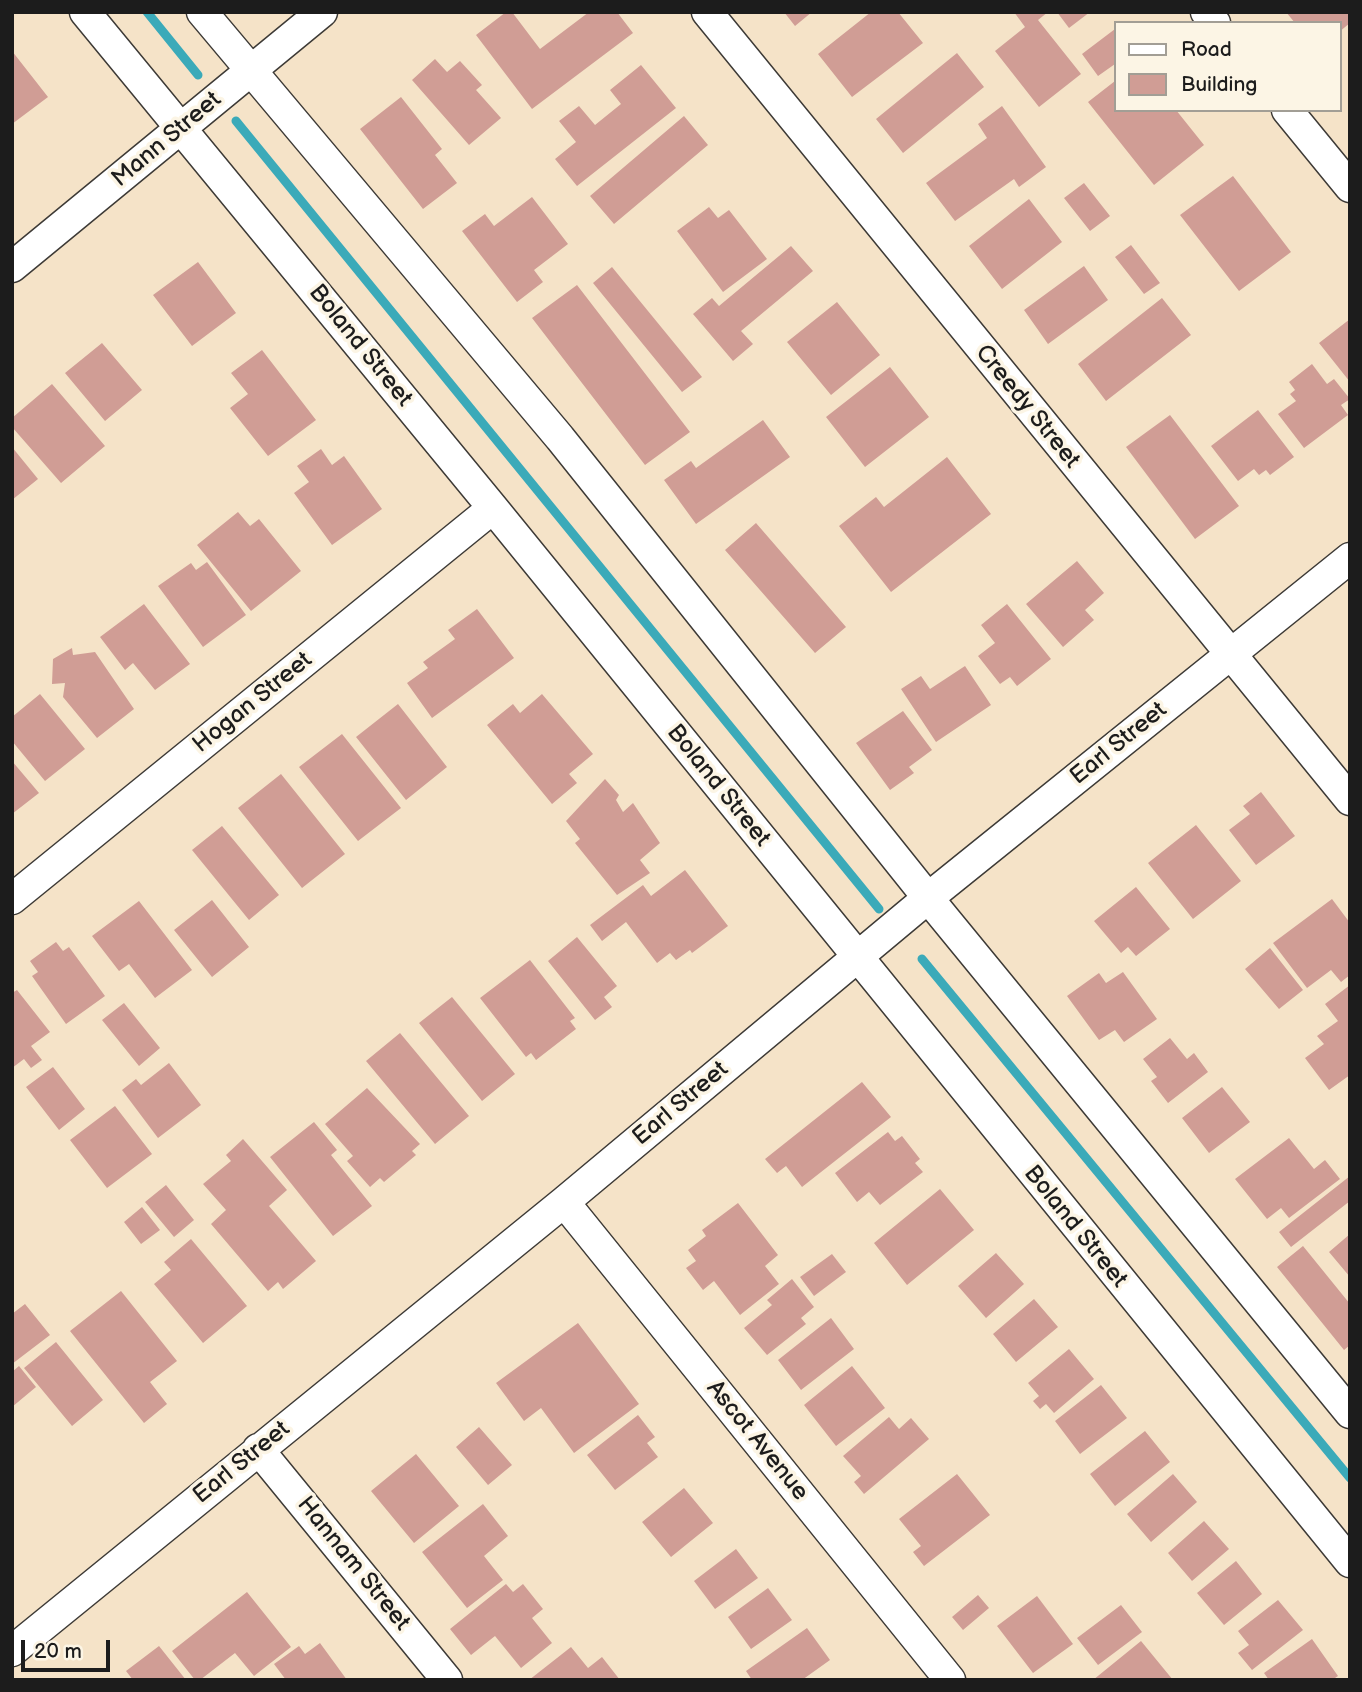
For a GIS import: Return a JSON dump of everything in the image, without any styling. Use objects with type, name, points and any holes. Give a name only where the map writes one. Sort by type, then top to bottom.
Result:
[{"type":"street","name":"Boland Street","points":[[85,12],[493,508],[1350,1562]]},
{"type":"street","points":[[202,12],[560,438],[928,898],[1350,1413]]},
{"type":"street","name":"Mann Street","points":[[12,267],[322,12]]},
{"type":"street","name":"Creedy Street","points":[[707,12],[1350,800]]},
{"type":"street","points":[[1289,112],[1350,187]]},
{"type":"street","name":"Hogan Street","points":[[12,899],[493,508]]},
{"type":"street","name":"Earl Street","points":[[12,1651],[564,1202],[928,898],[1350,558]]},
{"type":"street","name":"Ascot Avenue","points":[[564,1202],[950,1680]]},
{"type":"street","name":"Hannam Street","points":[[258,1449],[447,1680]]},
{"type":"building","points":[[506,12],[512,12],[540,49],[589,12],[617,12],[633,33],[532,109],[476,35]]},
{"type":"building","points":[[784,12],[812,12],[795,26]]},
{"type":"building","points":[[871,12],[898,12],[923,43],[852,97],[818,54]]},
{"type":"building","points":[[1014,12],[1048,12],[1038,20],[1081,74],[1039,107],[995,51],[1025,27]]},
{"type":"building","points":[[1057,12],[1090,12],[1069,28]]},
{"type":"building","points":[[1286,12],[1350,12],[1350,23],[1341,30],[1341,21],[1293,21]]},
{"type":"building","points":[[1114,30],[1114,65],[1098,76],[1082,54]]},
{"type":"building","points":[[12,51],[48,97],[12,124]]},
{"type":"building","points":[[957,53],[984,87],[903,153],[876,119]]},
{"type":"building","points":[[435,59],[447,72],[460,61],[482,85],[476,90],[501,118],[469,145],[412,80]]},
{"type":"building","points":[[641,65],[676,108],[577,186],[555,159],[576,142],[559,121],[579,106],[595,125],[621,104],[610,90]]},
{"type":"building","points":[[1114,82],[1114,112],[1178,112],[1204,145],[1154,185],[1088,102]]},
{"type":"building","points":[[401,97],[442,149],[435,155],[457,183],[423,209],[360,129]]},
{"type":"building","points":[[1002,106],[1046,167],[1019,187],[1014,179],[955,221],[926,183],[987,138],[978,124]]},
{"type":"building","points":[[684,116],[708,145],[614,224],[590,196]]},
{"type":"building","points":[[1233,176],[1291,252],[1239,291],[1180,215]]},
{"type":"building","points":[[1084,183],[1110,216],[1090,231],[1064,198]]},
{"type":"building","points":[[532,197],[568,244],[534,270],[543,282],[517,302],[462,231],[485,214],[494,226]]},
{"type":"building","points":[[1029,199],[1062,242],[1002,289],[969,246]]},
{"type":"building","points":[[709,207],[718,218],[729,210],[767,259],[723,292],[677,231]]},
{"type":"building","points":[[1131,245],[1160,283],[1144,294],[1115,257]]},
{"type":"building","points":[[791,246],[813,271],[741,331],[753,344],[733,361],[693,314],[712,298],[719,306]]},
{"type":"building","points":[[198,262],[236,313],[192,346],[153,295]]},
{"type":"building","points":[[1084,266],[1108,300],[1048,344],[1024,310]]},
{"type":"building","points":[[612,267],[702,377],[682,392],[593,283]]},
{"type":"building","points":[[577,285],[690,432],[645,465],[532,318]]},
{"type":"building","points":[[1162,298],[1191,335],[1106,401],[1078,364]]},
{"type":"building","points":[[837,302],[880,355],[831,395],[787,342]]},
{"type":"building","points":[[1350,319],[1350,382],[1319,343]]},
{"type":"building","points":[[102,343],[142,390],[105,421],[65,373]]},
{"type":"building","points":[[262,350],[316,420],[268,456],[230,408],[248,394],[231,373]]},
{"type":"building","points":[[1312,364],[1327,384],[1334,379],[1350,399],[1341,405],[1348,415],[1304,448],[1278,414],[1296,401],[1290,394],[1295,390],[1289,382]]},
{"type":"building","points":[[890,367],[929,417],[865,467],[826,417]]},
{"type":"building","points":[[52,384],[105,446],[61,483],[12,427],[12,418]]},
{"type":"building","points":[[1258,410],[1294,457],[1270,475],[1266,470],[1259,475],[1254,469],[1238,481],[1211,446]]},
{"type":"building","points":[[1170,415],[1239,506],[1195,539],[1126,447]]},
{"type":"building","points":[[763,420],[790,457],[696,524],[664,480],[691,461],[696,468]]},
{"type":"building","points":[[12,447],[38,479],[12,500]]},
{"type":"building","points":[[321,449],[332,465],[344,456],[382,509],[332,545],[294,493],[309,482],[297,466]]},
{"type":"building","points":[[947,457],[991,514],[891,592],[839,526],[876,497],[884,507]]},
{"type":"building","points":[[238,512],[250,526],[259,519],[301,571],[251,611],[197,545]]},
{"type":"building","points":[[756,523],[846,627],[815,653],[725,550]]},
{"type":"building","points":[[1077,561],[1104,593],[1085,610],[1094,620],[1063,647],[1026,604]]},
{"type":"building","points":[[207,562],[246,615],[203,647],[158,586],[191,563],[196,570]]},
{"type":"building","points":[[144,604],[190,664],[155,690],[133,663],[125,670],[100,637]]},
{"type":"building","points":[[1007,604],[1051,659],[1017,686],[1010,677],[1000,684],[978,656],[995,643],[981,625]]},
{"type":"building","points":[[477,609],[514,658],[432,718],[407,683],[428,668],[423,662],[455,639],[448,630]]},
{"type":"building","points":[[72,648],[73,655],[95,652],[134,709],[97,738],[63,697],[65,683],[52,684],[53,659]]},
{"type":"building","points":[[965,666],[991,705],[936,742],[901,689],[921,676],[930,689]]},
{"type":"building","points":[[40,694],[85,749],[45,781],[12,741],[12,717]]},
{"type":"building","points":[[542,694],[593,754],[569,774],[577,783],[552,804],[487,725],[513,704],[520,713]]},
{"type":"building","points":[[398,704],[447,767],[406,800],[356,737]]},
{"type":"building","points":[[903,711],[932,750],[909,767],[914,773],[890,790],[856,743]]},
{"type":"building","points":[[342,734],[401,808],[358,841],[299,767]]},
{"type":"building","points":[[12,761],[39,793],[12,814]]},
{"type":"building","points":[[281,774],[345,854],[302,888],[238,808]]},
{"type":"building","points":[[605,779],[619,795],[616,800],[623,812],[633,803],[660,843],[640,860],[650,873],[617,895],[575,843],[580,839],[566,821]]},
{"type":"building","points":[[1261,792],[1295,836],[1256,865],[1229,830],[1250,814],[1243,806]]},
{"type":"building","points":[[1196,825],[1241,881],[1193,919],[1148,863]]},
{"type":"building","points":[[222,826],[279,895],[249,920],[192,850]]},
{"type":"building","points":[[685,870],[728,926],[692,953],[690,950],[676,960],[670,953],[657,963],[626,922],[602,941],[590,925],[643,885],[651,896]]},
{"type":"building","points":[[1136,887],[1170,929],[1136,956],[1128,947],[1121,953],[1094,921]]},
{"type":"building","points":[[1332,899],[1350,923],[1350,975],[1341,982],[1331,970],[1307,988],[1273,943]]},
{"type":"building","points":[[212,900],[249,947],[212,977],[174,930]]},
{"type":"building","points":[[139,901],[192,970],[155,998],[129,964],[119,971],[92,936]]},
{"type":"building","points":[[577,937],[617,986],[604,997],[612,1007],[595,1020],[548,961]]},
{"type":"building","points":[[56,942],[63,951],[69,947],[105,996],[66,1024],[32,976],[38,972],[30,961]]},
{"type":"building","points":[[1270,948],[1303,990],[1279,1009],[1245,969]]},
{"type":"building","points":[[530,960],[575,1018],[570,1021],[576,1029],[536,1060],[531,1053],[526,1057],[480,998]]},
{"type":"building","points":[[1123,972],[1157,1019],[1124,1042],[1115,1030],[1099,1040],[1067,996],[1099,973],[1106,983]]},
{"type":"building","points":[[1350,985],[1350,1075],[1329,1090],[1305,1058],[1324,1044],[1317,1036],[1338,1021],[1325,1004]]},
{"type":"building","points":[[17,990],[50,1032],[31,1046],[42,1060],[31,1068],[24,1059],[12,1068],[12,993]]},
{"type":"building","points":[[452,997],[515,1074],[482,1101],[419,1023]]},
{"type":"building","points":[[124,1003],[160,1048],[139,1066],[102,1020]]},
{"type":"building","points":[[400,1033],[469,1116],[435,1144],[366,1061]]},
{"type":"building","points":[[1170,1038],[1187,1059],[1194,1053],[1208,1072],[1168,1103],[1151,1081],[1157,1077],[1143,1059]]},
{"type":"building","points":[[169,1063],[201,1105],[158,1138],[122,1090],[136,1079],[141,1085]]},
{"type":"building","points":[[53,1067],[85,1109],[59,1130],[26,1087]]},
{"type":"building","points":[[862,1082],[891,1117],[802,1187],[786,1166],[777,1173],[765,1159]]},
{"type":"building","points":[[1222,1087],[1250,1122],[1209,1153],[1182,1118]]},
{"type":"building","points":[[367,1088],[420,1144],[412,1151],[416,1155],[384,1182],[380,1178],[370,1187],[347,1161],[353,1156],[325,1124]]},
{"type":"building","points":[[115,1106],[152,1154],[107,1188],[70,1140]]},
{"type":"building","points":[[314,1122],[337,1150],[331,1155],[372,1206],[333,1236],[270,1157]]},
{"type":"building","points":[[888,1132],[895,1141],[902,1136],[920,1159],[915,1163],[923,1172],[880,1205],[869,1192],[857,1202],[835,1173]]},
{"type":"building","points":[[1289,1138],[1314,1169],[1325,1160],[1340,1179],[1289,1218],[1281,1208],[1267,1219],[1235,1179]]},
{"type":"building","points":[[243,1139],[287,1190],[269,1206],[316,1261],[283,1289],[278,1282],[268,1291],[211,1224],[226,1210],[203,1184],[231,1161],[226,1155]]},
{"type":"building","points":[[1350,1176],[1350,1201],[1291,1247],[1279,1232]]},
{"type":"building","points":[[166,1185],[194,1220],[174,1237],[145,1202]]},
{"type":"building","points":[[940,1189],[974,1230],[907,1285],[874,1243]]},
{"type":"building","points":[[738,1203],[778,1255],[765,1266],[779,1284],[740,1315],[714,1281],[703,1290],[686,1268],[696,1261],[688,1250],[706,1236],[702,1230]]},
{"type":"building","points":[[142,1207],[160,1230],[141,1244],[124,1222]]},
{"type":"building","points":[[1350,1234],[1350,1277],[1329,1252]]},
{"type":"building","points":[[191,1239],[247,1306],[203,1343],[154,1284],[171,1270],[164,1262]]},
{"type":"building","points":[[1303,1246],[1350,1304],[1350,1345],[1344,1350],[1277,1267]]},
{"type":"building","points":[[996,1253],[1024,1284],[986,1318],[958,1286]]},
{"type":"building","points":[[832,1254],[846,1272],[814,1296],[800,1277]]},
{"type":"building","points":[[792,1279],[814,1307],[801,1318],[806,1324],[767,1355],[744,1328],[772,1305],[767,1300]]},
{"type":"building","points":[[121,1291],[177,1361],[150,1382],[167,1404],[144,1423],[70,1331]]},
{"type":"building","points":[[1034,1299],[1058,1327],[1016,1362],[993,1334]]},
{"type":"building","points":[[25,1304],[50,1335],[12,1364],[12,1314]]},
{"type":"building","points":[[831,1318],[854,1349],[801,1390],[778,1360]]},
{"type":"building","points":[[578,1323],[639,1404],[574,1453],[541,1408],[524,1421],[496,1383]]},
{"type":"building","points":[[56,1342],[103,1400],[72,1426],[24,1368]]},
{"type":"building","points":[[1069,1349],[1094,1379],[1054,1413],[1046,1404],[1040,1409],[1033,1401],[1039,1396],[1028,1383]]},
{"type":"building","points":[[19,1366],[36,1387],[12,1407],[12,1372]]},
{"type":"building","points":[[852,1366],[885,1408],[836,1446],[804,1405]]},
{"type":"building","points":[[1101,1385],[1127,1418],[1080,1454],[1055,1421]]},
{"type":"building","points":[[638,1415],[655,1437],[647,1443],[658,1457],[615,1490],[587,1455]]},
{"type":"building","points":[[889,1417],[899,1429],[911,1418],[929,1439],[864,1494],[854,1482],[861,1476],[843,1456]]},
{"type":"building","points":[[479,1427],[512,1465],[488,1485],[456,1447]]},
{"type":"building","points":[[1145,1431],[1170,1462],[1115,1506],[1090,1474]]},
{"type":"building","points":[[416,1454],[459,1506],[414,1543],[371,1491]]},
{"type":"building","points":[[957,1474],[990,1515],[924,1566],[913,1552],[921,1546],[899,1519]]},
{"type":"building","points":[[1173,1474],[1197,1502],[1151,1542],[1127,1514]]},
{"type":"building","points":[[684,1488],[713,1523],[671,1557],[642,1522]]},
{"type":"building","points":[[483,1504],[508,1536],[484,1556],[503,1580],[467,1608],[422,1552]]},
{"type":"building","points":[[1204,1521],[1229,1549],[1192,1581],[1168,1553]]},
{"type":"building","points":[[736,1549],[758,1578],[715,1609],[694,1581]]},
{"type":"building","points":[[1236,1561],[1262,1594],[1224,1625],[1197,1593]]},
{"type":"building","points":[[506,1584],[513,1592],[523,1584],[543,1609],[532,1618],[552,1643],[521,1668],[495,1636],[471,1655],[450,1629]]},
{"type":"building","points":[[768,1588],[792,1620],[751,1649],[728,1617]]},
{"type":"building","points":[[247,1592],[291,1647],[254,1676],[235,1653],[200,1680],[195,1680],[172,1651]]},
{"type":"building","points":[[978,1595],[989,1608],[963,1630],[952,1617]]},
{"type":"building","points":[[1037,1596],[1073,1644],[1033,1673],[997,1626]]},
{"type":"building","points":[[1278,1600],[1303,1630],[1252,1670],[1238,1653],[1249,1645],[1238,1631]]},
{"type":"building","points":[[1121,1605],[1142,1632],[1098,1665],[1077,1638]]},
{"type":"building","points":[[807,1628],[830,1660],[802,1680],[752,1680],[746,1671]]},
{"type":"building","points":[[1312,1639],[1338,1676],[1332,1680],[1269,1680],[1264,1673]]},
{"type":"building","points":[[1141,1641],[1173,1680],[1093,1680]]},
{"type":"building","points":[[320,1643],[347,1680],[286,1680],[274,1664],[299,1646],[305,1654]]},
{"type":"building","points":[[159,1646],[186,1680],[133,1680],[126,1671]]},
{"type":"building","points":[[571,1647],[588,1668],[602,1657],[620,1680],[529,1680]]},
{"type":"waterway","points":[[147,12],[198,75]]},
{"type":"waterway","points":[[236,121],[879,909]]},
{"type":"waterway","points":[[922,959],[1350,1478]]}]
